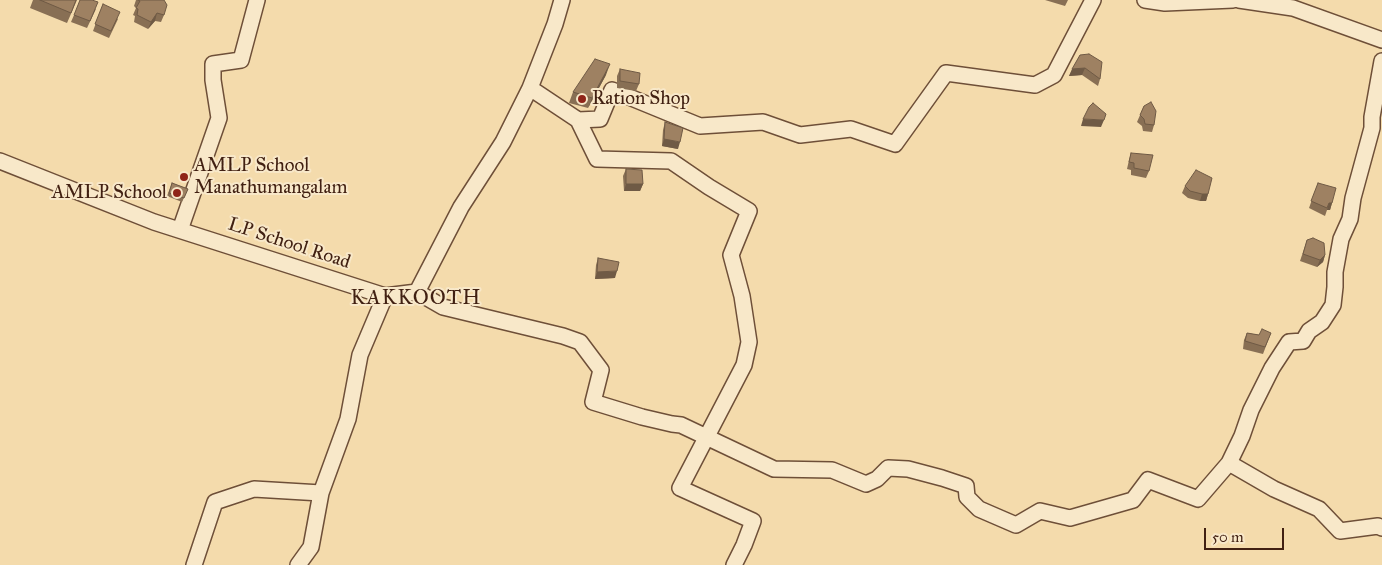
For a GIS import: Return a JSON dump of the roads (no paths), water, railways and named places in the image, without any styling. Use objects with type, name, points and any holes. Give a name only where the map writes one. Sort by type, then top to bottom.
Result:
[{"type":"street","points":[[180,230],[219,118],[213,80],[213,64],[241,60],[257,0]]},
{"type":"street","points":[[417,292],[461,207],[503,142],[530,88],[555,24],[562,0]]},
{"type":"street","points":[[578,120],[600,118],[612,90],[700,126],[762,122],[800,135],[851,129],[895,144],[946,73],[1035,85],[1054,75],[1093,0]]},
{"type":"street","points":[[1145,0],[1165,3],[1233,0]]},
{"type":"street","points":[[1239,0],[1293,8],[1382,40]]},
{"type":"street","points":[[298,565],[311,548],[321,493],[348,419],[360,355],[386,296],[417,292],[442,307],[563,336],[580,342],[601,370],[593,402],[642,417],[681,425],[774,469],[832,470],[866,484],[876,479],[888,468],[908,469],[966,486],[967,497],[979,509],[1016,525],[1040,511],[1070,518],[1133,500],[1148,480],[1198,499],[1230,463],[1251,410],[1272,368],[1289,342],[1303,341],[1309,331],[1322,322],[1333,305],[1335,272],[1341,239],[1350,219],[1352,198],[1372,128],[1373,111],[1382,61]]},
{"type":"street","points":[[530,88],[578,120],[597,159],[671,161],[709,187],[750,211],[731,255],[742,296],[748,342],[744,365],[680,488],[753,521],[734,565]]},
{"type":"street","name":"LP School Road","points":[[0,161],[145,219],[386,296]]},
{"type":"street","points":[[1230,463],[1274,489],[1320,509],[1340,531],[1378,526],[1382,528]]},
{"type":"street","points":[[194,565],[215,502],[254,489],[321,493]]},
{"type":"place","name":"Ration Shop","points":[[582,99]]},
{"type":"place","name":"AMLP School Manathumangalam","points":[[184,177]]},
{"type":"place","name":"AMLP School","points":[[177,193]]},
{"type":"district","name":"KAKKOOTH","points":[[416,299]]}]
